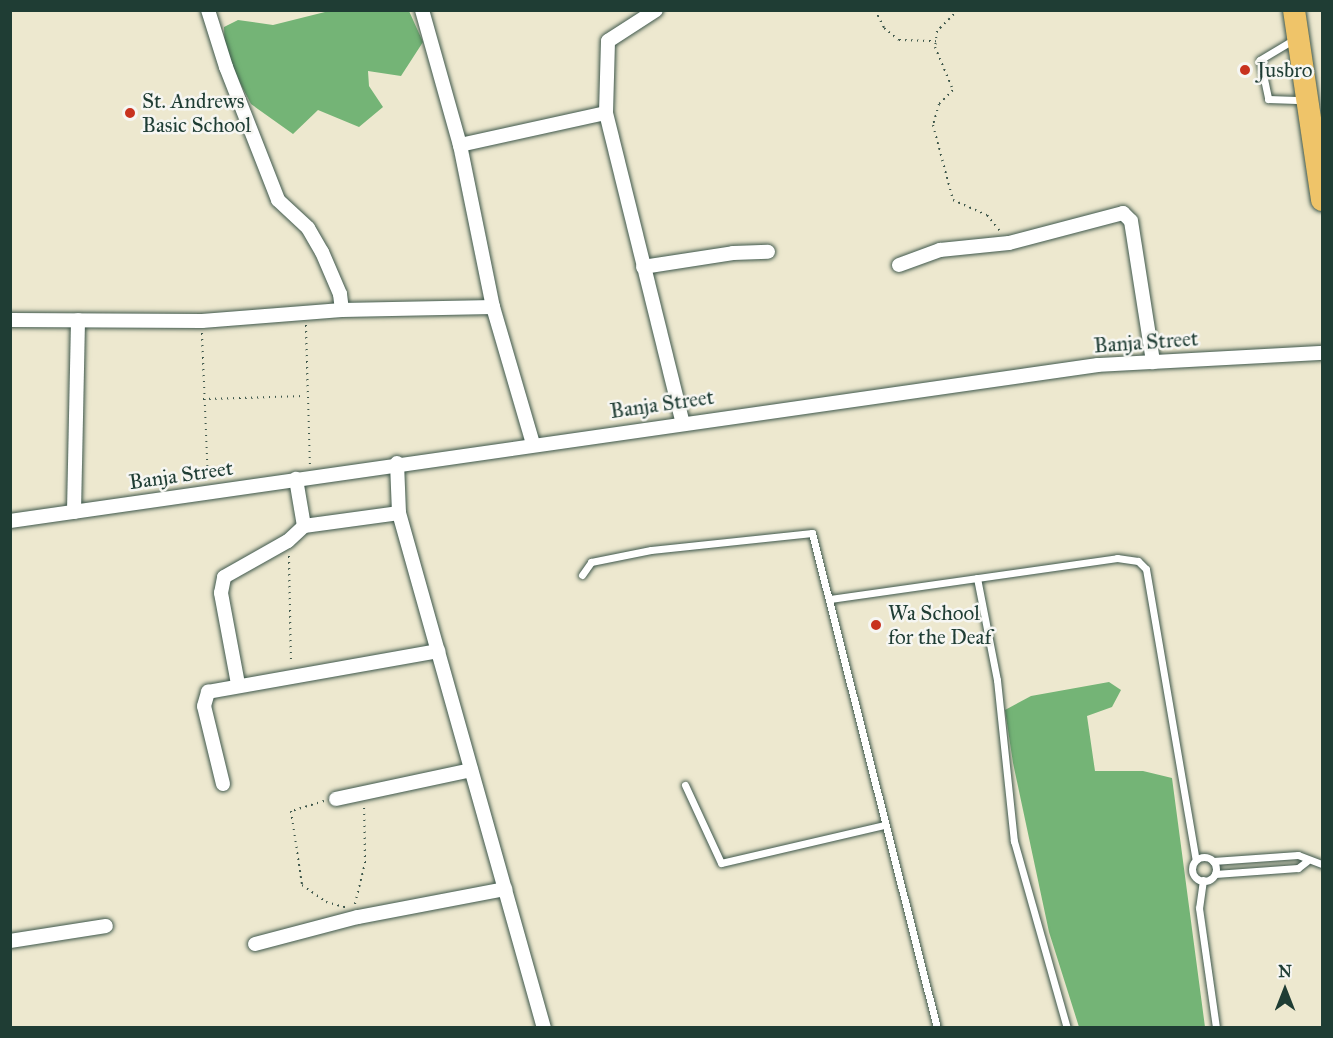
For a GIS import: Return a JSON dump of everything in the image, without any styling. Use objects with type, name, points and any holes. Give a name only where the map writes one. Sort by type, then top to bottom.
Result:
[{"type":"highway","points":[[1294,10],[1319,145],[1323,200]]},
{"type":"street","points":[[208,10],[226,67],[278,200],[308,228],[322,252],[340,294],[342,310]]},
{"type":"street","points":[[422,10],[459,145],[493,307],[533,444]]},
{"type":"street","points":[[656,10],[608,41],[606,113],[683,423]]},
{"type":"street","points":[[459,145],[606,113]]},
{"type":"street","points":[[899,265],[940,250],[1009,243],[1123,213],[1131,221],[1153,362]]},
{"type":"street","points":[[643,267],[732,253],[768,252]]},
{"type":"street","points":[[10,320],[202,321],[342,310],[493,307]]},
{"type":"street","points":[[74,512],[78,320]]},
{"type":"street","name":"Banja Street","points":[[10,521],[397,463],[1098,365],[1323,353]]},
{"type":"street","points":[[397,463],[399,513],[543,1028]]},
{"type":"street","points":[[296,479],[304,526]]},
{"type":"street","points":[[238,684],[221,593],[224,577],[288,541],[304,526],[399,513]]},
{"type":"street","points":[[223,784],[204,706],[208,692],[238,684],[438,651]]},
{"type":"street","points":[[336,799],[367,795],[471,770]]},
{"type":"street","points":[[255,944],[358,917],[505,889]]},
{"type":"street","points":[[10,941],[106,926]]},
{"type":"lane","points":[[1298,37],[1260,60],[1268,99],[1310,101]]},
{"type":"lane","points":[[582,576],[591,562],[651,550],[812,533],[937,1028]]},
{"type":"lane","points":[[830,599],[1117,558],[1138,561],[1146,569],[1196,860],[1193,870],[1203,880]]},
{"type":"lane","points":[[977,578],[997,680],[1014,841],[1067,1028]]},
{"type":"lane","points":[[685,785],[721,863],[884,825]]},
{"type":"lane","points":[[1196,860],[1206,857],[1213,861],[1298,855],[1307,861],[1323,864]]},
{"type":"lane","points":[[1213,861],[1215,874]]},
{"type":"lane","points":[[1203,880],[1215,874],[1298,868],[1307,861]]},
{"type":"lane","points":[[1203,880],[1199,908],[1216,1028]]},
{"type":"path","points":[[875,10],[884,28],[899,40],[936,41]]},
{"type":"path","points":[[958,10],[937,31],[936,41],[953,90],[939,104],[933,125],[946,185],[953,200],[987,215],[1009,243]]},
{"type":"path","points":[[306,313],[305,396],[311,477]]},
{"type":"path","points":[[202,321],[203,399],[210,492]]},
{"type":"path","points":[[203,399],[305,396]]},
{"type":"path","points":[[288,541],[291,675]]},
{"type":"path","points":[[336,799],[291,810],[302,885],[326,902],[354,909],[365,863],[361,817],[367,795]]},
{"type":"green space","points":[[329,11],[409,11],[423,42],[401,76],[368,71],[369,86],[383,107],[359,127],[318,110],[293,134],[251,104],[225,54],[224,27],[238,20],[273,25]]},
{"type":"green space","points":[[1109,682],[1121,690],[1112,707],[1087,716],[1095,771],[1143,771],[1172,778],[1205,1027],[1079,1027],[1049,932],[1013,763],[1005,710],[1031,696]]},
{"type":"place","name":"Jusbro","points":[[1245,70]]},
{"type":"place","name":"St. Andrews Basic School","points":[[130,113]]},
{"type":"place","name":"Wa School for the Deaf","points":[[876,625]]}]
